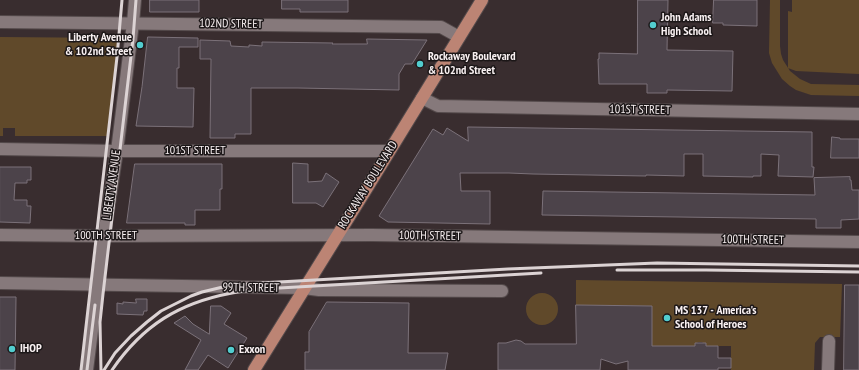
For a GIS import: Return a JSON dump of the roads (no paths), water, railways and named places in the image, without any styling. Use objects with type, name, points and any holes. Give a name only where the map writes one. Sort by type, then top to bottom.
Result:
[{"type":"main road","name":"ROCKAWAY BOULEVARD","points":[[254,370],[482,0]]},
{"type":"street","name":"LIBERTY AVENUE","points":[[87,370],[104,236],[117,151],[135,0]]},
{"type":"street","name":"102ND STREET","points":[[0,22],[441,27],[459,37]]},
{"type":"street","name":"101ST STREET","points":[[422,98],[438,106],[859,114]]},
{"type":"street","name":"101ST STREET","points":[[0,149],[117,151],[389,151]]},
{"type":"street","name":"100TH STREET","points":[[0,235],[338,235],[859,242]]},
{"type":"street","name":"99TH STREET","points":[[0,283],[304,288],[319,290],[502,291]]},
{"type":"street","points":[[828,370],[829,342]]},
{"type":"railway","points":[[81,370],[117,57],[122,0]]},
{"type":"railway","points":[[101,370],[100,322],[133,39],[136,0]]},
{"type":"railway","points":[[104,370],[115,353],[131,336],[161,311],[191,296],[227,286],[508,269],[657,263],[859,266]]},
{"type":"railway","points":[[617,270],[859,272]]},
{"type":"railway","points":[[112,370],[136,340],[150,328],[179,310],[213,297],[262,289],[541,273]]},
{"type":"railway","points":[[87,370],[95,305]]},
{"type":"place","name":"John Adams High School","points":[[653,25]]},
{"type":"place","name":"Liberty Avenue & 102nd Street","points":[[140,45]]},
{"type":"place","name":"Rockaway Boulevard & 102nd Street","points":[[420,64]]},
{"type":"place","name":"MS 137 - America's School of Heroes","points":[[667,318]]},
{"type":"place","name":"IHOP","points":[[12,349]]},
{"type":"place","name":"Exxon","points":[[231,350]]}]
